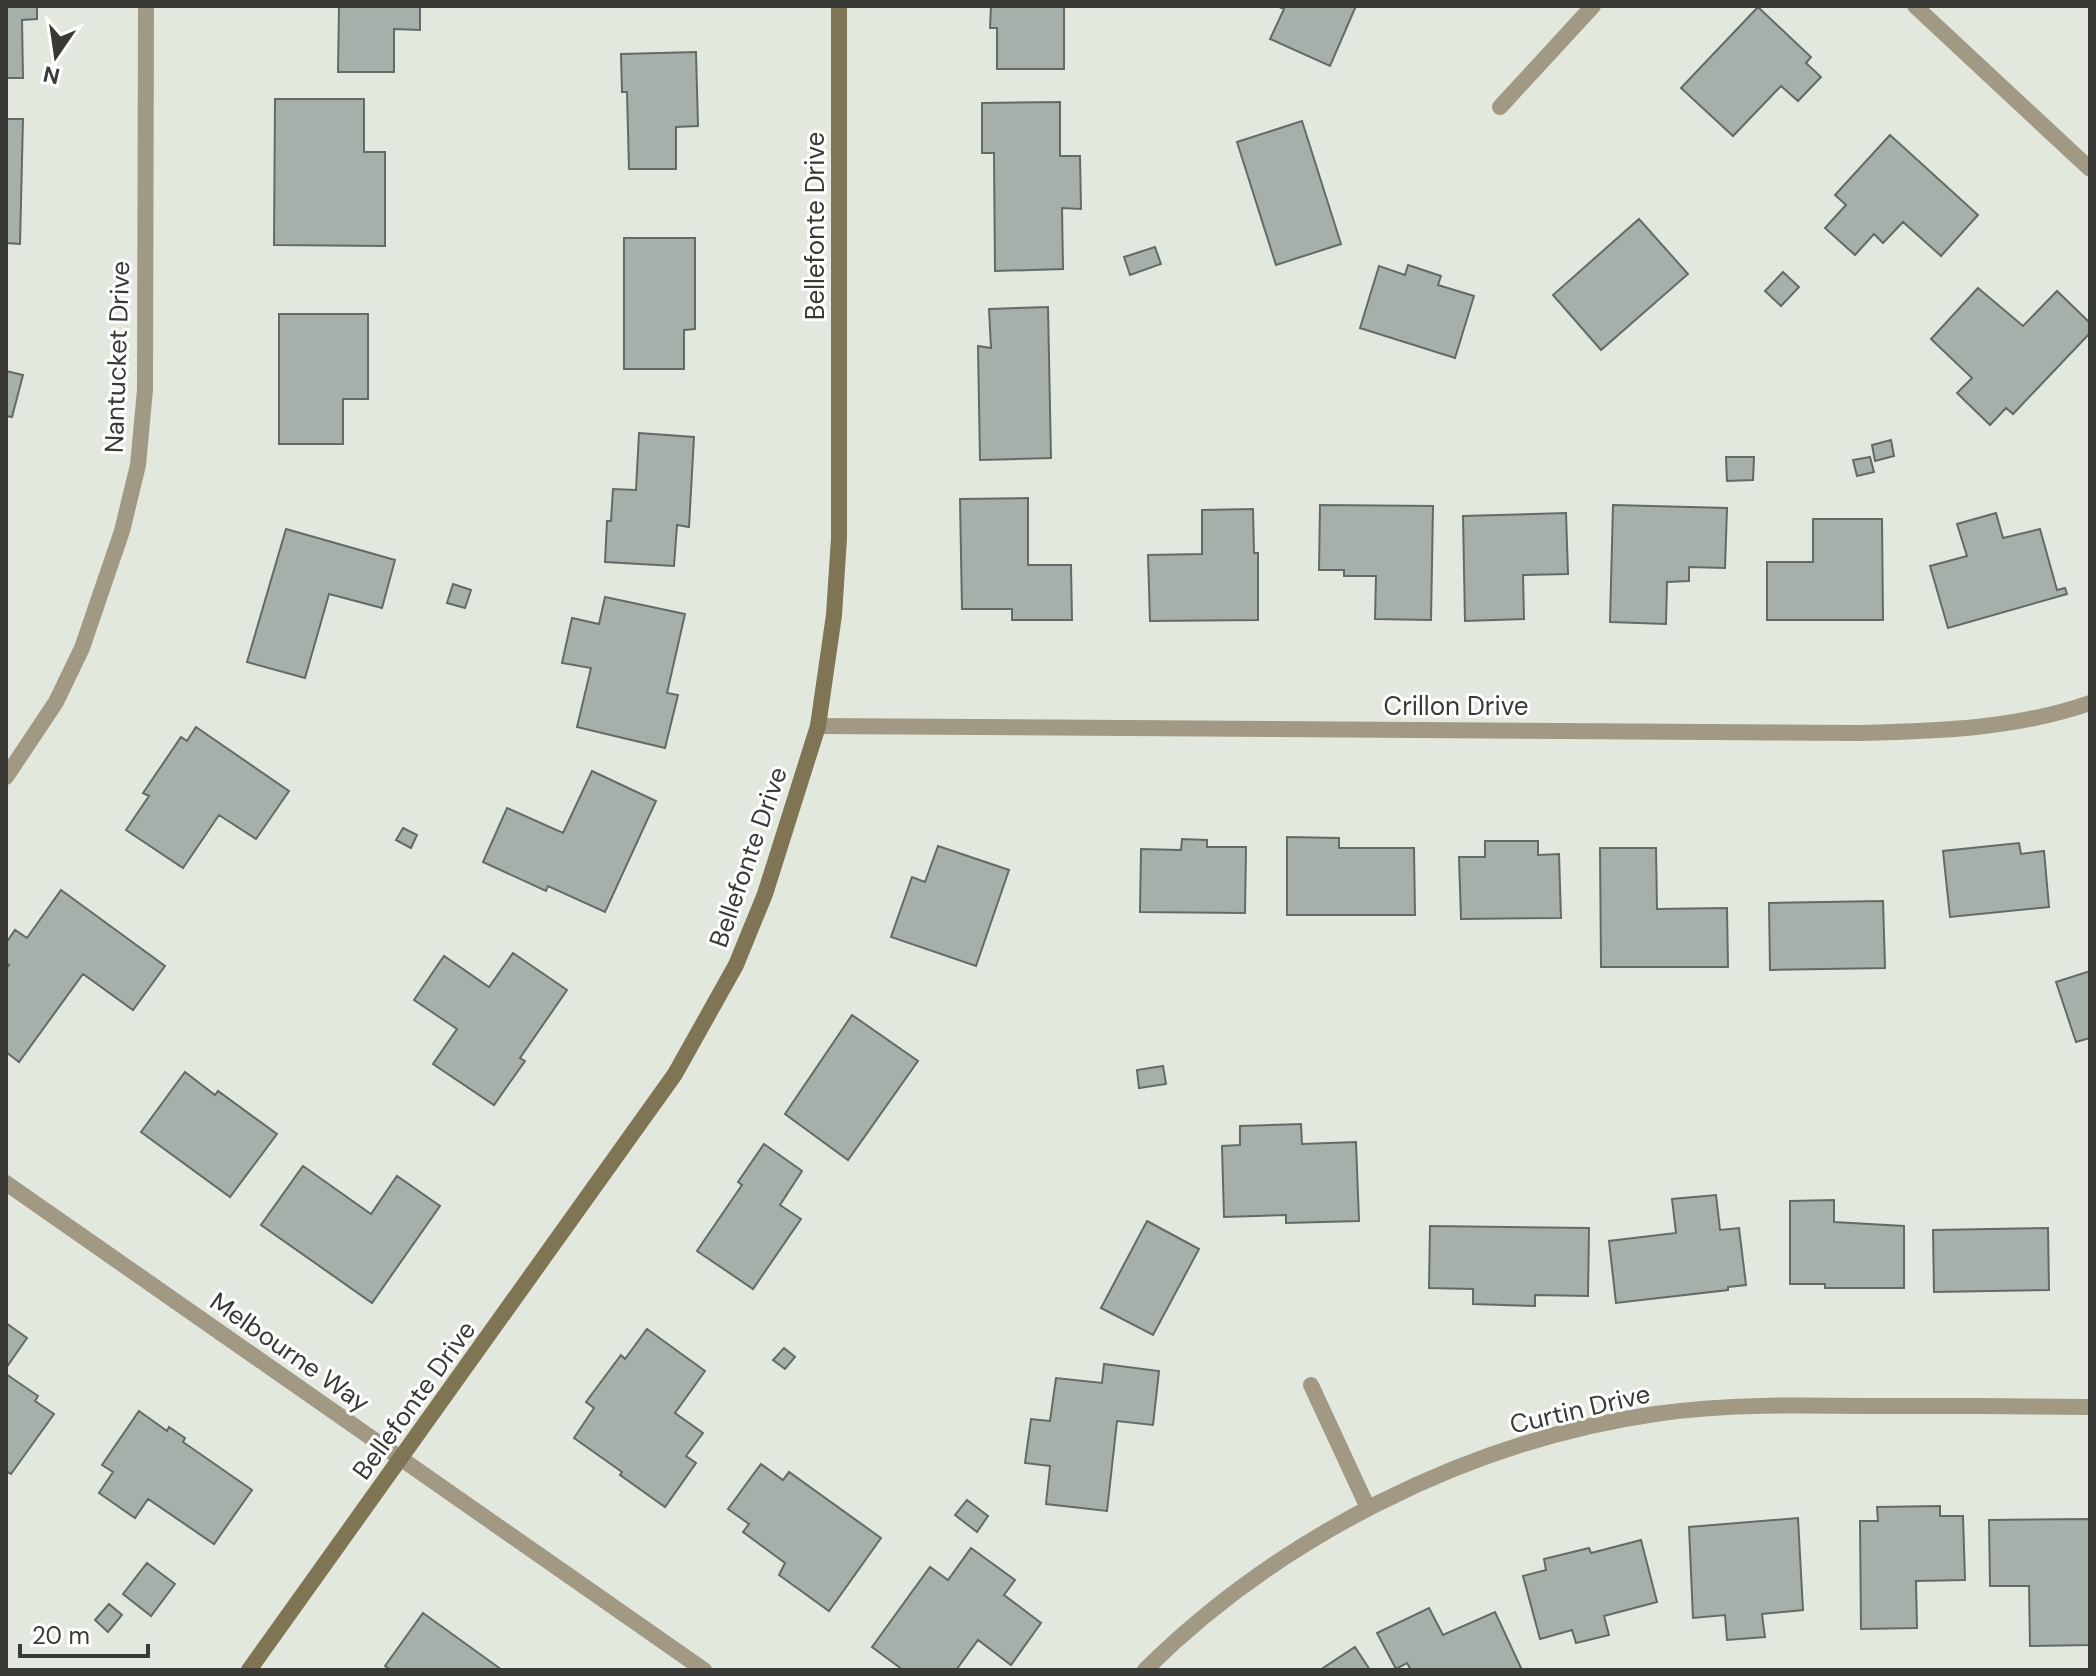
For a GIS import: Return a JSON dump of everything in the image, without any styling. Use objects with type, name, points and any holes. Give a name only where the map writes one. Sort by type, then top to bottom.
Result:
[{"type":"street","name":"Nantucket Drive","points":[[6,777],[56,702],[82,648],[122,531],[138,465],[145,390],[146,6]]},
{"type":"street","name":"Bellefonte Drive","points":[[249,1670],[675,1074],[736,965],[759,908],[818,726],[834,615],[839,538],[839,6]]},
{"type":"street","points":[[1500,107],[1593,6]]},
{"type":"street","points":[[1915,6],[2090,169]]},
{"type":"street","name":"Crillon Drive","points":[[818,726],[1874,733],[1984,727],[2043,718],[2090,703]]},
{"type":"street","name":"Melbourne Way","points":[[6,1183],[704,1670]]},
{"type":"street","points":[[1311,1385],[1368,1508]]},
{"type":"street","name":"Curtin Drive","points":[[1145,1670],[1200,1619],[1294,1550],[1368,1508],[1402,1491],[1519,1445],[1578,1428],[1653,1414],[1776,1405],[2090,1407]]},
{"type":"building","points":[[6,6],[37,6],[37,19],[22,20],[23,78],[6,78]]},
{"type":"building","points":[[339,6],[420,6],[420,30],[394,29],[394,72],[338,72]]},
{"type":"building","points":[[991,6],[1080,6],[1064,7],[1064,69],[997,69],[997,28],[990,28]]},
{"type":"building","points":[[1277,6],[1356,6],[1330,66],[1270,39],[1284,9]]},
{"type":"building","points":[[1758,7],[1811,57],[1806,63],[1821,77],[1798,101],[1781,86],[1733,136],[1681,88]]},
{"type":"building","points":[[696,52],[698,126],[676,127],[676,169],[629,169],[627,92],[622,92],[621,54]]},
{"type":"building","points":[[275,99],[364,99],[364,152],[385,152],[385,246],[274,245]]},
{"type":"building","points":[[1060,102],[1060,156],[1080,156],[1081,209],[1062,208],[1063,269],[995,271],[994,153],[982,153],[982,103]]},
{"type":"building","points":[[6,119],[23,119],[20,244],[6,243]]},
{"type":"building","points":[[1302,121],[1341,244],[1276,265],[1237,142]]},
{"type":"building","points":[[1890,135],[1978,215],[1941,256],[1903,222],[1883,243],[1874,234],[1855,255],[1825,228],[1846,205],[1835,195]]},
{"type":"building","points":[[1639,219],[1688,274],[1601,350],[1553,295]]},
{"type":"building","points":[[624,238],[695,238],[695,329],[684,330],[684,369],[624,369]]},
{"type":"building","points":[[1155,247],[1161,264],[1130,275],[1124,257]]},
{"type":"building","points":[[1408,265],[1441,276],[1438,285],[1474,296],[1455,358],[1360,328],[1379,266],[1405,275]]},
{"type":"building","points":[[1783,272],[1799,287],[1781,306],[1765,291]]},
{"type":"building","points":[[1978,288],[2023,326],[2057,291],[2090,323],[2090,333],[2013,414],[2006,408],[1990,425],[1957,393],[1972,378],[1931,339]]},
{"type":"building","points":[[1048,307],[1051,458],[980,460],[978,346],[991,348],[989,309]]},
{"type":"building","points":[[279,314],[368,314],[368,399],[343,399],[343,444],[279,444]]},
{"type":"building","points":[[6,371],[23,375],[12,417],[6,416]]},
{"type":"building","points":[[639,433],[694,437],[689,527],[677,525],[674,566],[605,562],[607,521],[611,521],[613,489],[636,490]]},
{"type":"building","points":[[1891,440],[1894,456],[1875,461],[1872,445]]},
{"type":"building","points":[[1726,457],[1754,457],[1753,480],[1727,481]]},
{"type":"building","points":[[1870,457],[1874,472],[1857,476],[1853,460]]},
{"type":"building","points":[[1028,498],[1028,565],[1071,565],[1072,620],[1012,620],[1012,609],[962,609],[960,499]]},
{"type":"building","points":[[1320,505],[1433,506],[1431,620],[1375,619],[1376,576],[1344,576],[1344,570],[1319,570]]},
{"type":"building","points":[[1613,505],[1727,508],[1725,568],[1689,567],[1689,581],[1667,582],[1666,624],[1610,622]]},
{"type":"building","points":[[1253,509],[1254,553],[1258,553],[1258,620],[1150,621],[1148,555],[1202,554],[1202,510]]},
{"type":"building","points":[[1566,513],[1568,574],[1523,575],[1524,619],[1465,621],[1463,516]]},
{"type":"building","points":[[1996,513],[2003,538],[2040,529],[2057,590],[2065,588],[2067,594],[1948,628],[1930,566],[1967,556],[1957,524]]},
{"type":"building","points":[[1813,519],[1882,519],[1883,620],[1767,620],[1767,562],[1813,562]]},
{"type":"building","points":[[286,529],[395,560],[382,608],[329,594],[305,678],[247,662]]},
{"type":"building","points":[[453,584],[471,590],[465,608],[447,603]]},
{"type":"building","points":[[605,597],[685,614],[667,693],[678,695],[665,748],[577,727],[591,668],[562,663],[572,618],[599,624]]},
{"type":"building","points":[[196,727],[289,791],[256,839],[219,815],[183,868],[126,830],[149,796],[143,793],[181,737],[187,741]]},
{"type":"building","points":[[592,771],[656,801],[605,912],[548,886],[546,891],[483,862],[507,808],[563,833]]},
{"type":"building","points":[[403,828],[417,835],[411,848],[396,840]]},
{"type":"building","points":[[1287,837],[1339,838],[1339,848],[1414,848],[1415,915],[1287,915]]},
{"type":"building","points":[[1182,839],[1207,840],[1207,847],[1246,847],[1245,913],[1140,912],[1141,849],[1181,850]]},
{"type":"building","points":[[1485,841],[1538,841],[1538,855],[1559,854],[1561,918],[1461,919],[1459,857],[1485,857]]},
{"type":"building","points":[[2019,843],[2021,854],[2044,851],[2049,907],[1950,917],[1943,851]]},
{"type":"building","points":[[938,846],[1009,870],[976,966],[891,937],[912,877],[925,882]]},
{"type":"building","points":[[1600,848],[1656,848],[1657,909],[1727,908],[1728,967],[1601,967]]},
{"type":"building","points":[[61,890],[165,966],[133,1010],[83,974],[19,1062],[6,1052],[6,969],[9,965],[6,963],[6,943],[15,930],[27,938]]},
{"type":"building","points":[[1883,901],[1885,968],[1770,970],[1769,903]]},
{"type":"building","points":[[513,953],[567,990],[520,1058],[525,1061],[494,1105],[433,1064],[457,1029],[414,1000],[444,956],[489,987]]},
{"type":"building","points":[[2090,971],[2090,1038],[2076,1042],[2056,982]]},
{"type":"building","points":[[852,1015],[918,1061],[848,1160],[785,1114]]},
{"type":"building","points":[[1163,1066],[1166,1084],[1139,1088],[1137,1070]]},
{"type":"building","points":[[185,1072],[215,1095],[218,1091],[277,1134],[230,1197],[141,1132]]},
{"type":"building","points":[[1301,1124],[1302,1144],[1356,1142],[1359,1221],[1286,1223],[1286,1215],[1224,1217],[1222,1146],[1240,1145],[1240,1126]]},
{"type":"building","points":[[764,1144],[802,1171],[780,1205],[801,1219],[753,1289],[697,1251],[742,1185],[738,1182]]},
{"type":"building","points":[[303,1166],[371,1214],[397,1176],[440,1206],[372,1303],[261,1225]]},
{"type":"building","points":[[1716,1195],[1720,1230],[1739,1228],[1746,1285],[1728,1287],[1728,1290],[1616,1303],[1609,1241],[1676,1233],[1672,1199]]},
{"type":"building","points":[[1834,1200],[1834,1222],[1904,1226],[1904,1288],[1825,1288],[1825,1284],[1790,1284],[1790,1201]]},
{"type":"building","points":[[1147,1221],[1199,1249],[1153,1335],[1101,1308]]},
{"type":"building","points":[[1430,1226],[1589,1228],[1588,1296],[1535,1295],[1535,1306],[1473,1304],[1473,1289],[1429,1288]]},
{"type":"building","points":[[2048,1228],[2049,1290],[1934,1292],[1933,1230]]},
{"type":"building","points":[[6,1323],[27,1338],[6,1368]]},
{"type":"building","points":[[647,1329],[705,1371],[675,1413],[703,1433],[686,1456],[696,1463],[665,1507],[574,1438],[594,1408],[586,1402],[621,1355],[625,1359]]},
{"type":"building","points":[[784,1348],[795,1357],[785,1369],[773,1360]]},
{"type":"building","points":[[1104,1364],[1159,1371],[1153,1425],[1117,1421],[1107,1511],[1046,1504],[1050,1466],[1025,1463],[1031,1419],[1050,1421],[1056,1378],[1102,1383]]},
{"type":"building","points":[[6,1374],[38,1396],[35,1401],[54,1414],[11,1474],[6,1471]]},
{"type":"building","points":[[139,1411],[167,1431],[169,1427],[185,1438],[183,1442],[252,1490],[214,1544],[148,1499],[135,1518],[99,1493],[113,1472],[102,1465]]},
{"type":"building","points":[[761,1464],[783,1480],[789,1472],[881,1538],[829,1611],[779,1575],[785,1563],[743,1532],[749,1524],[728,1509]]},
{"type":"building","points":[[967,1500],[988,1516],[977,1532],[955,1515]]},
{"type":"building","points":[[1940,1506],[1940,1516],[1963,1516],[1965,1580],[1916,1581],[1917,1628],[1861,1629],[1860,1521],[1878,1521],[1877,1507]]},
{"type":"building","points":[[1798,1518],[1803,1610],[1762,1614],[1765,1637],[1727,1640],[1725,1615],[1693,1618],[1689,1527]]},
{"type":"building","points":[[2090,1519],[2090,1645],[2030,1646],[2029,1586],[1990,1586],[1989,1520]]},
{"type":"building","points":[[1641,1540],[1657,1602],[1604,1616],[1609,1635],[1576,1643],[1572,1630],[1540,1639],[1523,1576],[1546,1570],[1544,1559],[1589,1548],[1591,1553]]},
{"type":"building","points":[[971,1548],[1015,1580],[1004,1595],[1041,1623],[1011,1665],[978,1640],[956,1670],[903,1670],[872,1647],[930,1567],[948,1580]]},
{"type":"building","points":[[147,1563],[175,1584],[151,1616],[123,1594]]},
{"type":"building","points":[[109,1604],[122,1615],[108,1632],[95,1620]]},
{"type":"building","points":[[1429,1608],[1443,1635],[1495,1612],[1522,1670],[1411,1670],[1407,1663],[1396,1669],[1377,1633]]},
{"type":"building","points":[[423,1613],[502,1670],[391,1670],[385,1666]]},
{"type":"building","points":[[1355,1647],[1370,1670],[1320,1670]]}]
